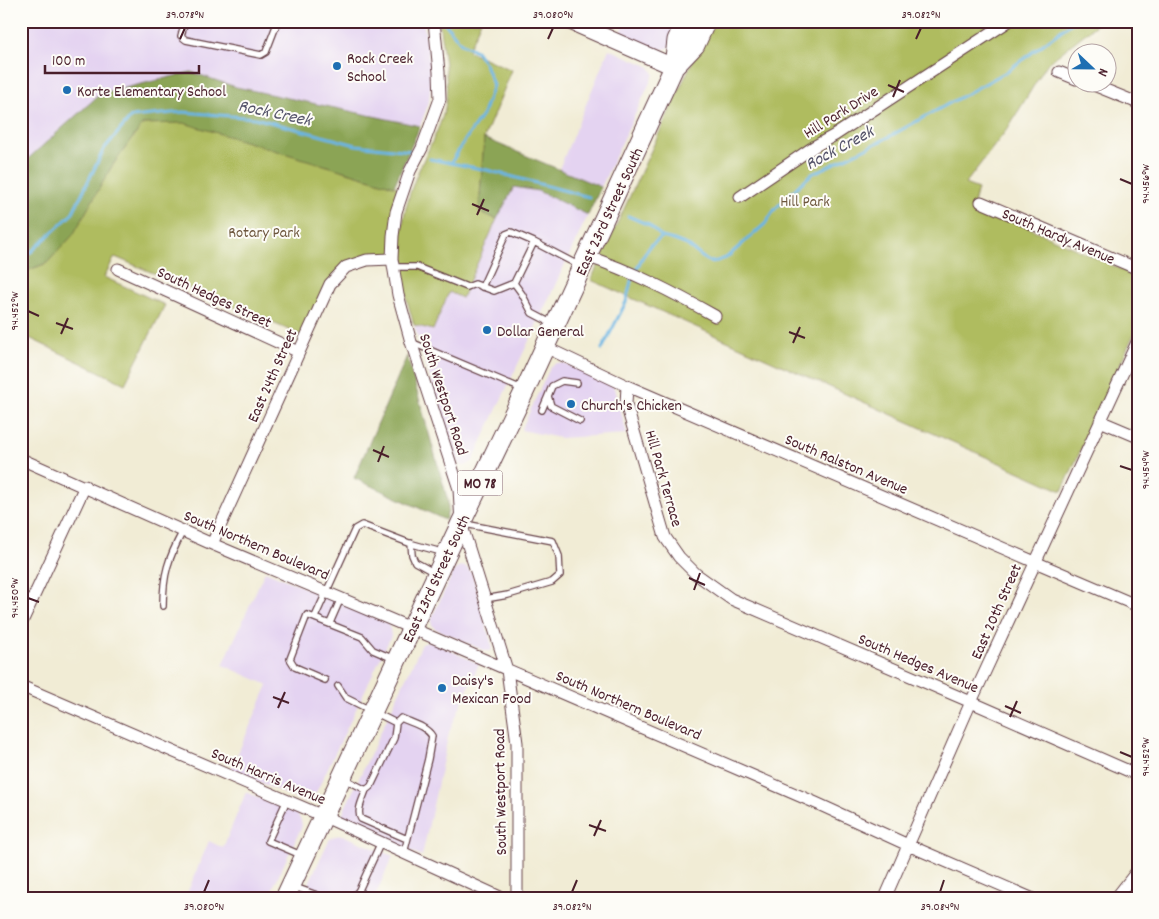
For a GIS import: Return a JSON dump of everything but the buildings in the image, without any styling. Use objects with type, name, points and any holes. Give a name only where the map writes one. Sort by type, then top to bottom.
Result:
[{"type":"main road","name":"East 23rd Street South","points":[[287,891],[525,390],[674,67],[677,40],[686,21]]},
{"type":"main road","name":"East 23rd Street South","points":[[674,67],[695,45],[706,21]]},
{"type":"street","name":"South Westport Road","points":[[434,21],[440,72],[440,99],[422,148],[410,171],[396,212],[393,236],[393,263],[398,295],[411,342],[459,489],[461,523],[507,670],[517,743],[517,898]]},
{"type":"street","points":[[569,21],[674,67]]},
{"type":"street","name":"Hill Park Drive","points":[[740,197],[815,146],[835,135],[1009,21]]},
{"type":"street","points":[[1059,72],[1066,75]]},
{"type":"street","points":[[1111,92],[1138,103]]},
{"type":"street","name":"South Hardy Avenue","points":[[981,202],[1138,269]]},
{"type":"street","name":"East 24th Street","points":[[212,544],[330,284],[346,267],[367,260],[393,263]]},
{"type":"street","points":[[584,262],[607,263],[635,274],[715,316]]},
{"type":"street","name":"South Hedges Street","points":[[118,269],[299,352]]},
{"type":"street","name":"East 20th Street","points":[[885,898],[971,702],[1138,340]]},
{"type":"street","name":"South Ralston Avenue","points":[[545,347],[627,386],[1138,606]]},
{"type":"street","name":"Hill Park Terrace","points":[[627,386],[626,404],[665,538],[692,571]]},
{"type":"street","points":[[1100,421],[1138,437]]},
{"type":"street","name":"South Northern Boulevard","points":[[21,459],[212,544],[816,802],[1031,898]]},
{"type":"street","points":[[21,624],[85,486]]},
{"type":"street","name":"South Hedges Avenue","points":[[692,571],[731,599],[1138,775]]},
{"type":"street","name":"South Harris Avenue","points":[[21,686],[288,800],[502,898]]},
{"type":"street","points":[[1116,898],[1138,870]]},
{"type":"lane","points":[[185,21],[181,36],[186,40],[261,55],[266,52],[278,21]]},
{"type":"lane","points":[[482,287],[506,234],[511,232],[584,262]]},
{"type":"lane","points":[[393,263],[417,267],[467,287],[474,284],[494,291],[514,283],[534,242]]},
{"type":"lane","points":[[514,283],[532,313],[555,325]]},
{"type":"lane","points":[[411,342],[525,390]]},
{"type":"lane","points":[[542,410],[552,386],[562,381],[577,383]]},
{"type":"lane","points":[[548,396],[551,406],[580,421]]},
{"type":"lane","points":[[461,523],[553,541],[559,556],[560,575],[552,582],[508,595],[485,599]]},
{"type":"lane","points":[[315,617],[355,529],[362,525],[411,543],[446,553]]},
{"type":"lane","points":[[163,606],[163,587],[167,566],[183,530]]},
{"type":"lane","points":[[411,543],[414,562],[437,573]]},
{"type":"lane","points":[[330,623],[341,598]]},
{"type":"lane","points":[[325,680],[295,667],[290,659],[307,615],[362,637],[373,650],[396,660]]},
{"type":"lane","points":[[338,686],[346,698],[396,723]]},
{"type":"lane","points":[[404,853],[432,736],[429,731],[401,718],[396,723],[394,738],[371,786],[366,790],[359,816],[371,824],[407,839]]},
{"type":"lane","points":[[341,777],[366,790]]},
{"type":"lane","points":[[288,800],[268,840],[304,856]]},
{"type":"lane","points":[[365,835],[371,824]]},
{"type":"lane","points":[[353,898],[359,890],[381,842]]},
{"type":"lane","points":[[287,891],[325,898]]},
{"type":"shaded area","points":[[21,21],[423,21],[431,81],[429,102],[420,126],[236,87],[191,72],[100,94],[21,165]]},
{"type":"shaded area","points":[[626,21],[680,21],[668,48],[657,50],[620,35]]},
{"type":"shaded area","points":[[609,49],[650,67],[654,74],[601,187],[559,169]]},
{"type":"shaded area","points":[[514,187],[538,191],[588,215],[472,462],[465,466],[458,463],[455,459],[414,325],[433,330],[449,292],[462,298],[497,219]]},
{"type":"shaded area","points":[[556,363],[564,363],[613,386],[627,434],[560,438],[521,430],[550,368]]},
{"type":"shaded area","points":[[460,566],[466,567],[472,573],[492,646],[491,651],[485,651],[434,628],[431,623],[432,617],[454,571]]},
{"type":"shaded area","points":[[265,571],[387,623],[390,629],[391,636],[313,799],[308,802],[303,802],[231,769],[268,685],[223,665]]},
{"type":"shaded area","points":[[428,642],[439,645],[479,664],[449,732],[422,856],[346,821],[342,816],[422,644]]},
{"type":"shaded area","points":[[246,792],[297,814],[301,820],[302,826],[268,898],[185,898],[209,841],[223,848]]},
{"type":"shaded area","points":[[342,835],[393,856],[374,898],[302,898],[329,840],[335,836]]},
{"type":"green space","points":[[439,21],[481,21],[468,51],[512,70],[484,138],[479,212],[497,219],[462,298],[449,292],[433,330],[414,325],[401,269],[401,250],[402,227],[410,193],[440,125],[445,108],[447,87]]},
{"type":"green space","name":"Hill Park","points":[[711,21],[1101,21],[1075,42],[1066,42],[1066,49],[1047,64],[1008,128],[965,184],[978,189],[974,203],[1138,277],[1138,325],[1062,491],[591,280]]},
{"type":"green space","points":[[191,72],[236,87],[420,126],[394,186],[184,123],[143,124],[112,166],[73,235],[47,263],[21,273],[21,165],[100,94]]},
{"type":"green space","name":"Rotary Park","points":[[184,122],[404,189],[392,259],[346,267],[306,337],[115,257],[104,277],[165,305],[125,384],[21,334],[21,273],[47,263],[112,166],[143,124]]},
{"type":"green space","points":[[484,138],[601,187],[588,215],[538,191],[514,187],[497,219],[479,212]]},
{"type":"green space","points":[[407,356],[448,501],[448,511],[445,520],[354,478]]},
{"type":"waterway","name":"Rock Creek","points":[[628,216],[649,225],[662,237],[687,245],[710,262],[726,258],[765,224],[775,209],[812,174],[883,140],[1006,72],[1074,21]]},
{"type":"waterway","points":[[444,22],[461,43],[476,51],[485,64],[493,85],[483,114],[451,163]]},
{"type":"waterway","name":"Rock Creek","points":[[21,254],[31,252],[72,214],[104,149],[131,117],[183,112],[255,118],[356,145],[411,151]]},
{"type":"waterway","name":"Rock Creek","points":[[430,159],[487,170],[589,197]]},
{"type":"waterway","points":[[602,349],[626,302],[631,281],[642,258],[651,245],[662,237]]},
{"type":"place","name":"Rock Creek School","points":[[337,66]]},
{"type":"place","name":"Korte Elementary School","points":[[67,90]]},
{"type":"place","name":"Dollar General","points":[[487,330]]},
{"type":"place","name":"Church's Chicken","points":[[571,404]]},
{"type":"place","name":"Daisy's Mexican Food","points":[[442,688]]}]
